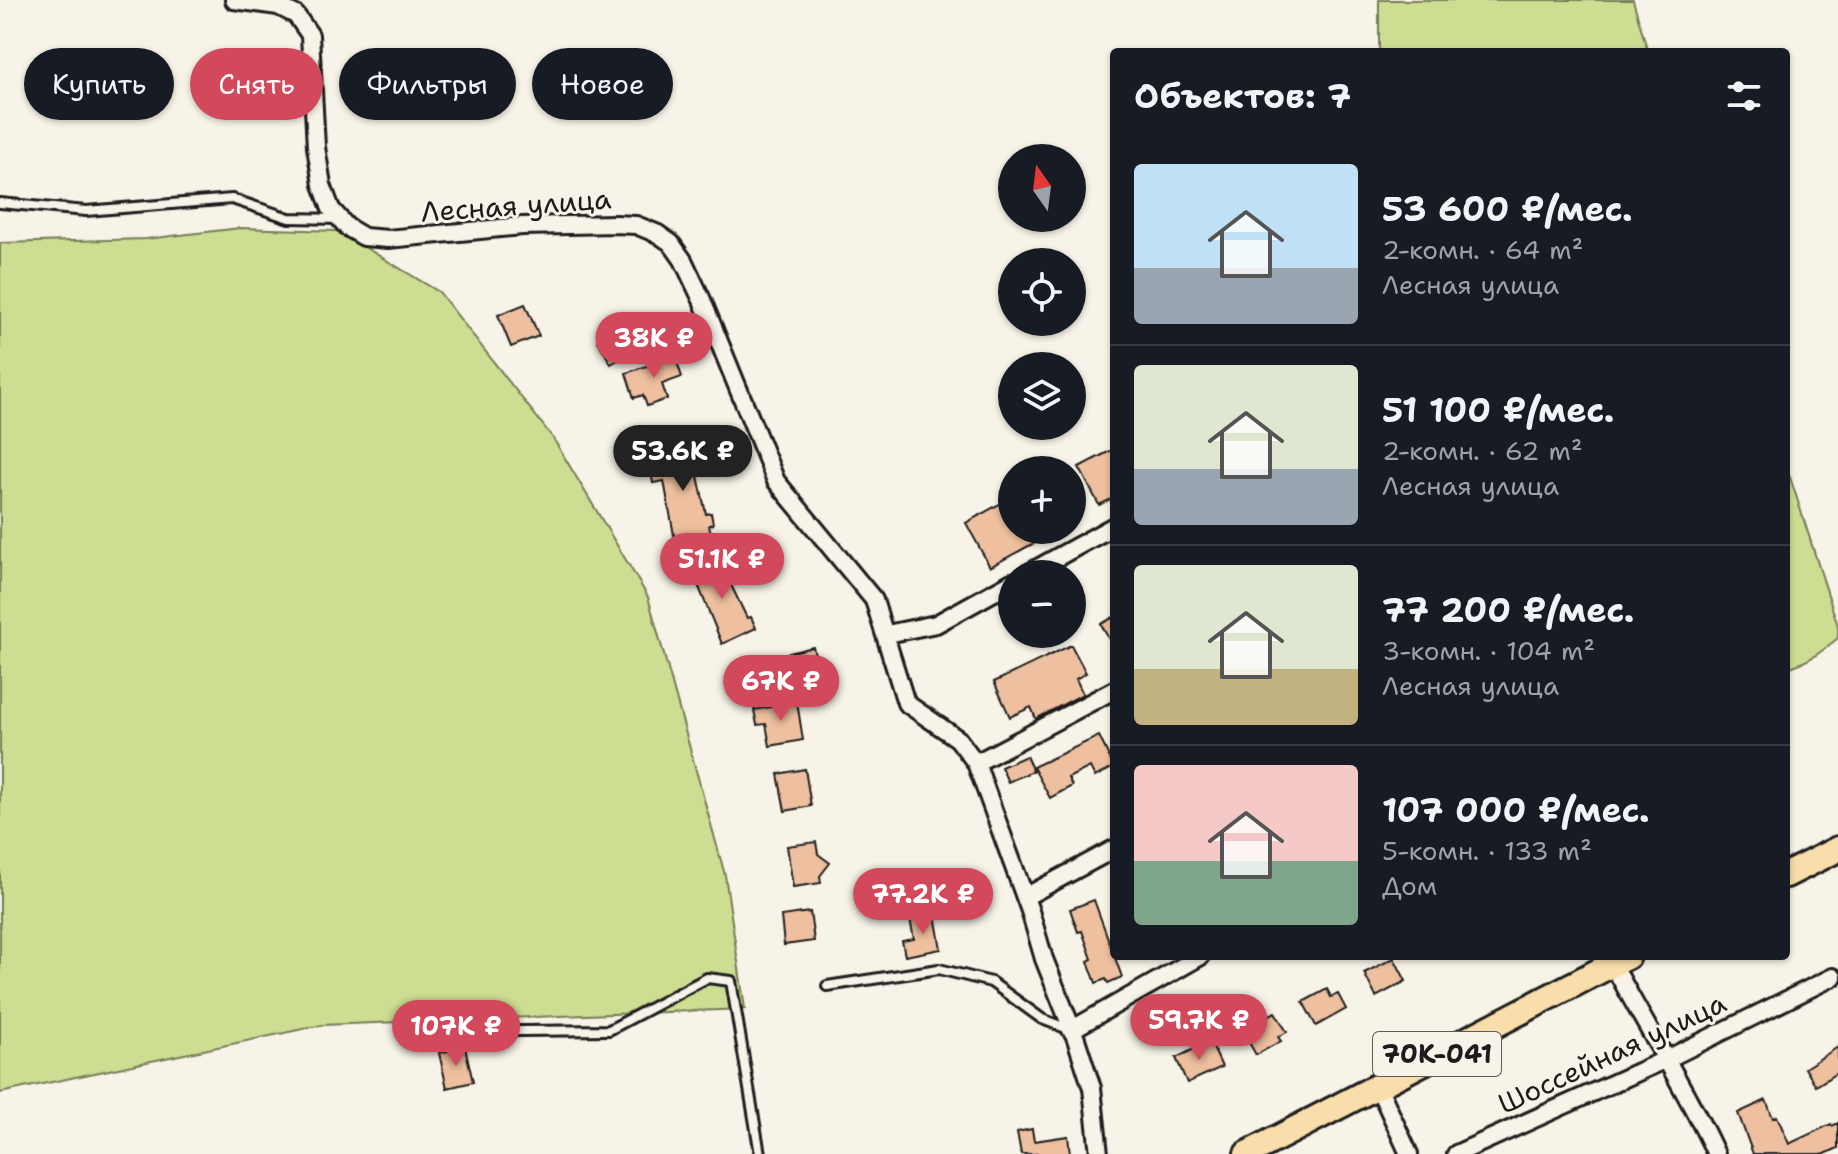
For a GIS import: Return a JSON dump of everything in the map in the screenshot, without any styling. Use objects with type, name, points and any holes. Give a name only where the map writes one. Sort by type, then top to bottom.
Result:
[{"type":"main road","points":[[1790,873],[1838,849]]},
{"type":"main road","name":"70К-041","points":[[1247,1154],[1620,960]]},
{"type":"street","name":"Лесная улица","points":[[234,0],[278,6],[296,15],[310,35],[316,147],[322,185],[331,209],[347,227],[364,237],[435,236],[522,226],[615,224],[636,225],[671,243],[683,260],[702,300],[776,481],[874,600],[906,703],[958,739],[976,763],[1092,1088],[1099,1154]]},
{"type":"street","points":[[1052,560],[1110,528]]},
{"type":"street","points":[[887,634],[936,624],[998,590]]},
{"type":"street","points":[[976,763],[1110,692]]},
{"type":"street","points":[[1025,897],[1110,851]]},
{"type":"street","points":[[1071,1030],[1194,960]]},
{"type":"street","points":[[1620,960],[1640,1017],[1667,1059],[1716,1154]]},
{"type":"street","name":"Шоссейная улица","points":[[1456,1154],[1667,1059],[1833,977]]},
{"type":"street","points":[[1377,1084],[1409,1154]]},
{"type":"lane","points":[[0,203],[86,211],[232,199],[289,218],[341,219]]},
{"type":"lane","points":[[827,986],[939,969],[991,982],[1042,1019],[1071,1030]]},
{"type":"lane","points":[[436,1032],[609,1030],[707,978],[731,981],[760,1154]]},
{"type":"green space","points":[[1379,0],[1633,0],[1647,48],[1379,48]]},
{"type":"green space","points":[[240,228],[338,231],[439,292],[553,438],[648,597],[725,875],[745,1009],[322,1025],[0,1093],[0,243],[146,239]]},
{"type":"green space","points":[[1790,477],[1838,626],[1838,638],[1801,663],[1790,667]]},
{"type":"building","points":[[525,304],[539,336],[511,347],[498,315]]},
{"type":"building","points":[[633,321],[646,344],[611,364],[598,341]]},
{"type":"building","points":[[675,356],[682,377],[662,384],[667,399],[647,406],[643,395],[634,398],[626,373]]},
{"type":"building","points":[[691,447],[692,452],[706,450],[708,464],[696,466],[706,514],[711,513],[713,524],[709,525],[712,539],[676,546],[664,481],[653,483],[648,455]]},
{"type":"building","points":[[1110,451],[1110,500],[1099,505],[1086,480],[1086,463]]},
{"type":"building","points":[[998,505],[998,544],[1032,544],[990,567],[966,523]]},
{"type":"building","points":[[723,557],[733,582],[730,583],[747,618],[751,617],[756,628],[722,644],[692,570]]},
{"type":"building","points":[[1110,619],[1110,641],[1101,624]]},
{"type":"building","points":[[813,647],[820,676],[792,682],[785,654]]},
{"type":"building","points":[[1065,648],[1073,648],[1086,673],[1076,679],[1083,694],[1036,719],[1031,707],[1010,717],[994,682]]},
{"type":"building","points":[[797,702],[803,740],[770,746],[766,724],[757,725],[754,710]]},
{"type":"building","points":[[1099,736],[1110,759],[1110,769],[1095,777],[1090,767],[1068,778],[1072,786],[1050,798],[1033,767]]},
{"type":"building","points":[[1026,756],[1033,771],[1008,782],[1001,767]]},
{"type":"building","points":[[805,769],[811,806],[785,811],[778,774]]},
{"type":"building","points":[[816,842],[818,854],[830,863],[820,876],[821,883],[793,887],[787,846]]},
{"type":"building","points":[[1094,900],[1110,944],[1110,960],[1116,960],[1122,977],[1108,983],[1106,979],[1096,983],[1088,961],[1092,959],[1070,909]]},
{"type":"building","points":[[810,912],[814,941],[784,945],[781,916]]},
{"type":"building","points":[[935,915],[941,949],[905,956],[902,941],[914,939],[910,919]]},
{"type":"building","points":[[1395,960],[1406,981],[1376,997],[1364,973]]},
{"type":"building","points":[[1327,989],[1331,997],[1338,994],[1346,1009],[1316,1026],[1303,1002]]},
{"type":"building","points":[[1275,1012],[1287,1032],[1278,1037],[1281,1041],[1256,1055],[1242,1030]]},
{"type":"building","points":[[1210,1041],[1222,1067],[1187,1083],[1176,1058]]},
{"type":"building","points":[[465,1047],[473,1082],[447,1088],[439,1053]]},
{"type":"building","points":[[1838,1047],[1838,1072],[1816,1086],[1805,1068]]},
{"type":"building","points":[[1766,1100],[1789,1144],[1838,1123],[1838,1148],[1825,1154],[1753,1154],[1738,1113]]},
{"type":"building","points":[[1032,1129],[1034,1141],[1068,1136],[1070,1154],[1021,1154],[1017,1132]]}]
